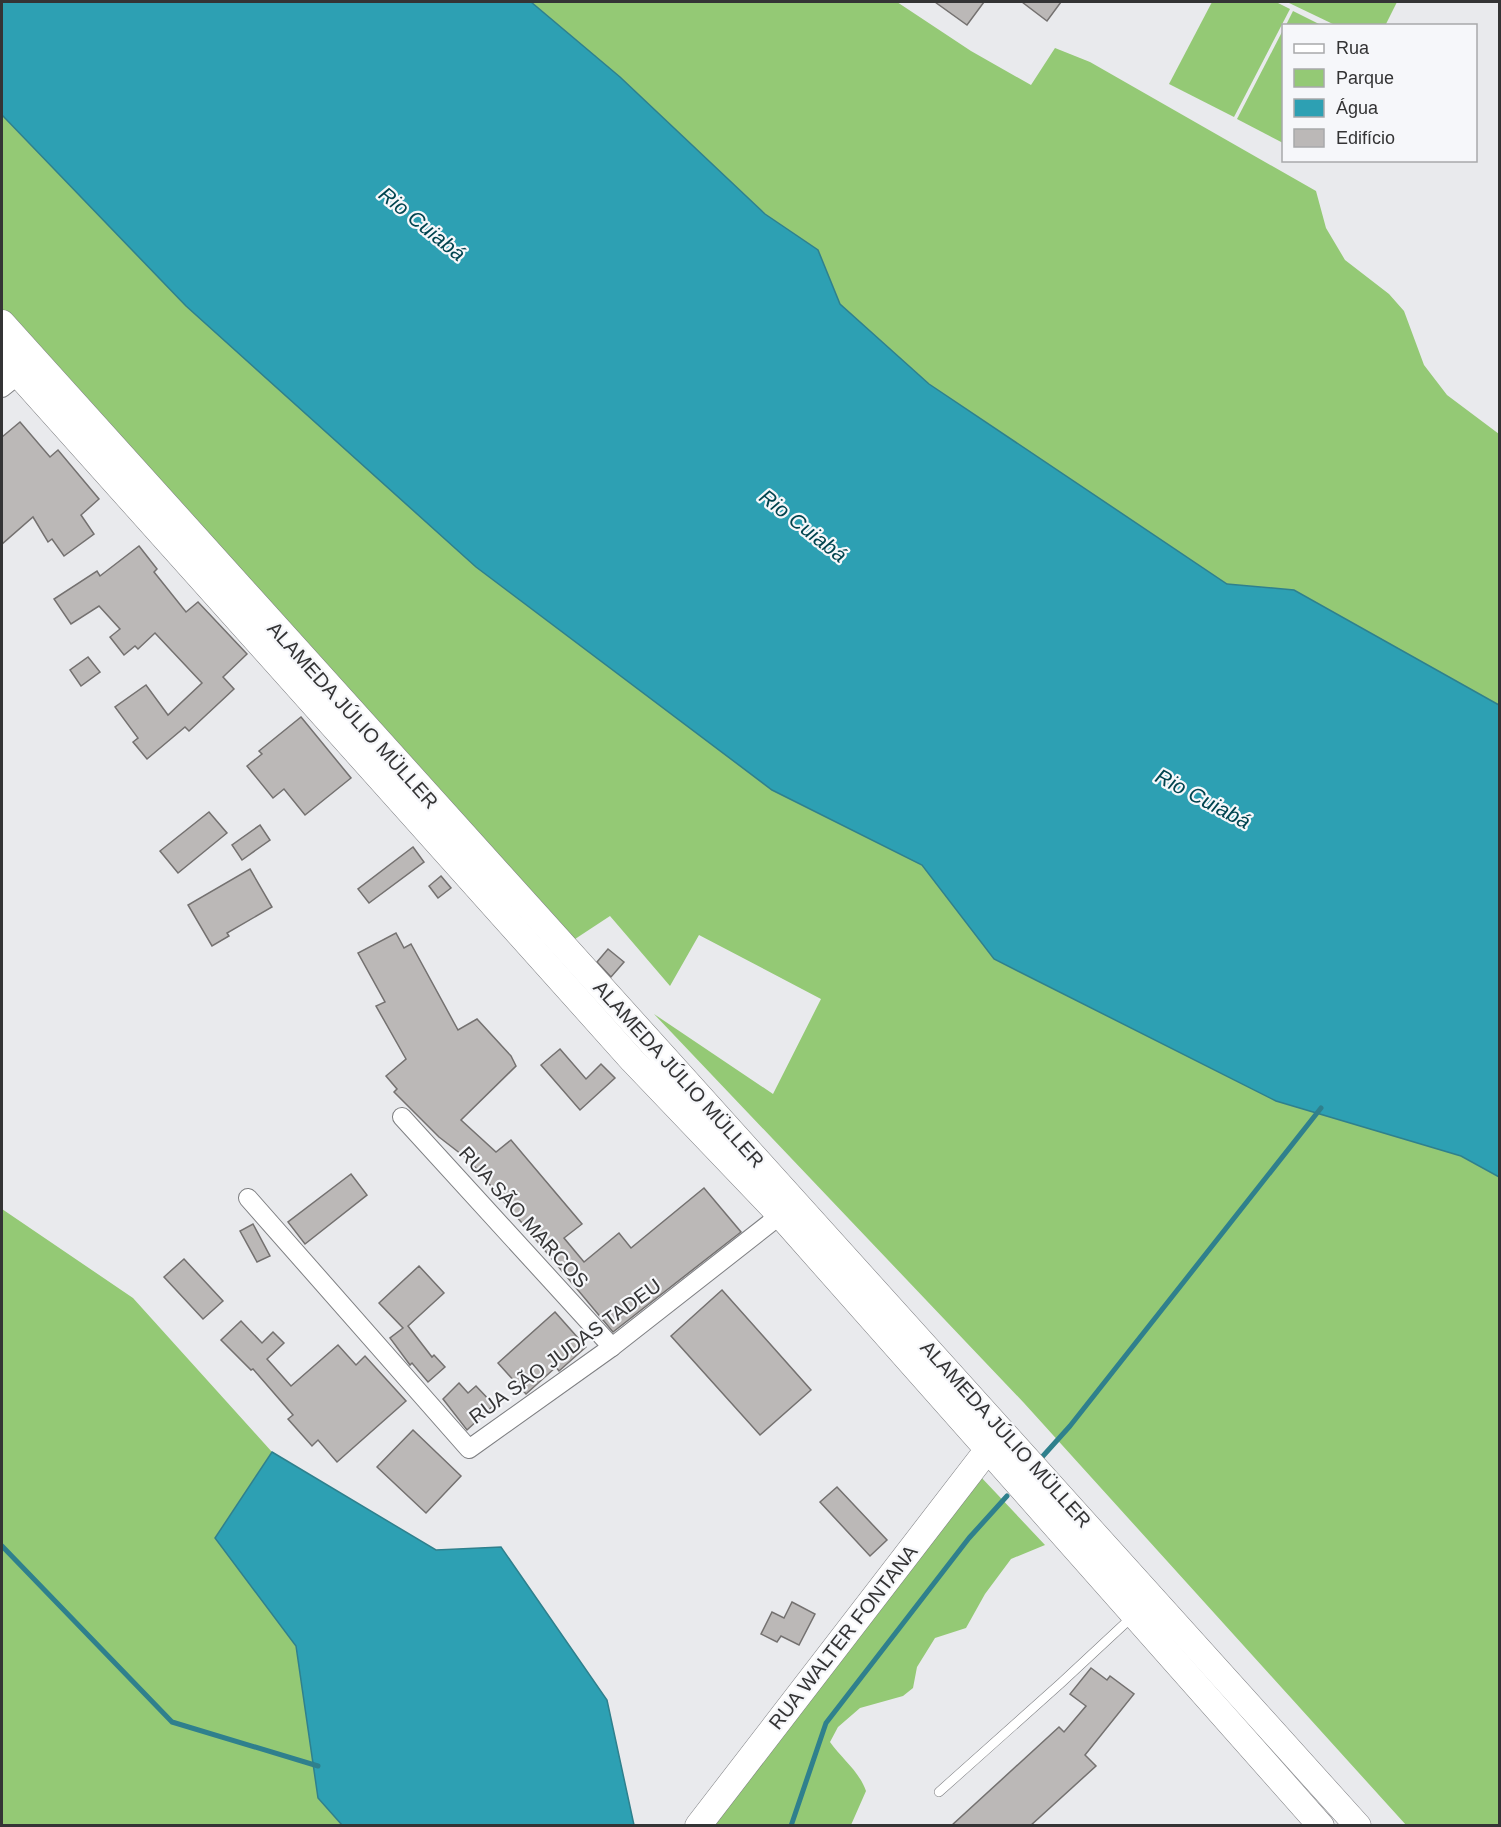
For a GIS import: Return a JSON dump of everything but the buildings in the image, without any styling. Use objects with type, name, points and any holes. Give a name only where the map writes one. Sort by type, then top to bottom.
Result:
[{"type":"main road","name":"ALAMEDA JÚLIO MÜLLER","points":[[2,323],[18,375]]},
{"type":"main road","name":"ALAMEDA JÚLIO MÜLLER","points":[[2,356],[632,1060],[788,1209],[1143,1605],[1358,1826]]},
{"type":"main road","name":"RUA WALTER FONTANA","points":[[698,1826],[996,1440]]},
{"type":"main road","name":"ALAMEDA JÚLIO MÜLLER","points":[[1143,1605],[1321,1826]]},
{"type":"street","name":"RUA SÃO MARCOS","points":[[402,1117],[612,1347]]},
{"type":"street","name":"RUA SÃO JUDAS TADEU","points":[[248,1198],[469,1449],[612,1347],[788,1209]]},
{"type":"lane","points":[[939,1792],[1061,1683],[1143,1605]]},
{"type":"green space","points":[[531,2],[897,2],[971,51],[1031,85],[1055,48],[1090,62],[1316,191],[1326,228],[1345,260],[1389,294],[1404,311],[1424,365],[1447,395],[1499,434],[1499,705],[1294,590],[1227,584],[929,384],[840,304],[818,250],[765,214],[620,77]]},
{"type":"green space","points":[[1212,2],[1276,2],[1290,9],[1234,117],[1169,84]]},
{"type":"green space","points":[[1287,2],[1397,2],[1386,24],[1333,24]]},
{"type":"green space","points":[[1293,11],[1319,24],[1286,24]]},
{"type":"green space","points":[[1282,32],[1282,142],[1237,119]]},
{"type":"green space","points":[[2,115],[772,790],[922,865],[994,959],[1461,1156],[1499,1177],[1499,1825],[1406,1825],[1024,1403],[654,1014],[773,1094],[821,999],[699,935],[670,986],[610,916],[572,941],[2,309]]},
{"type":"green space","points":[[2,1209],[133,1298],[272,1452],[215,1538],[296,1646],[318,1798],[342,1825],[2,1825]]},
{"type":"green space","points":[[979,1475],[1045,1545],[1011,1559],[985,1594],[966,1628],[935,1638],[917,1667],[913,1688],[903,1696],[860,1708],[838,1727],[830,1742],[855,1771],[866,1791],[851,1825],[714,1826]]},
{"type":"water","name":"Rio Cuiabá","points":[[2,2],[531,2],[620,77],[765,214],[818,250],[840,304],[929,384],[1227,584],[1294,590],[1499,705],[1499,1177],[1461,1156],[1276,1101],[994,959],[922,865],[772,790],[476,567],[186,306],[2,115]]},
{"type":"water","points":[[272,1452],[436,1550],[501,1547],[607,1700],[634,1825],[342,1825],[318,1798],[296,1646],[215,1538]]},
{"type":"waterway","points":[[1043,1456],[1070,1426],[1321,1108]]},
{"type":"waterway","points":[[791,1826],[826,1723],[969,1538],[1007,1496]]},
{"type":"waterway","points":[[2,1546],[172,1722],[318,1766]]}]
